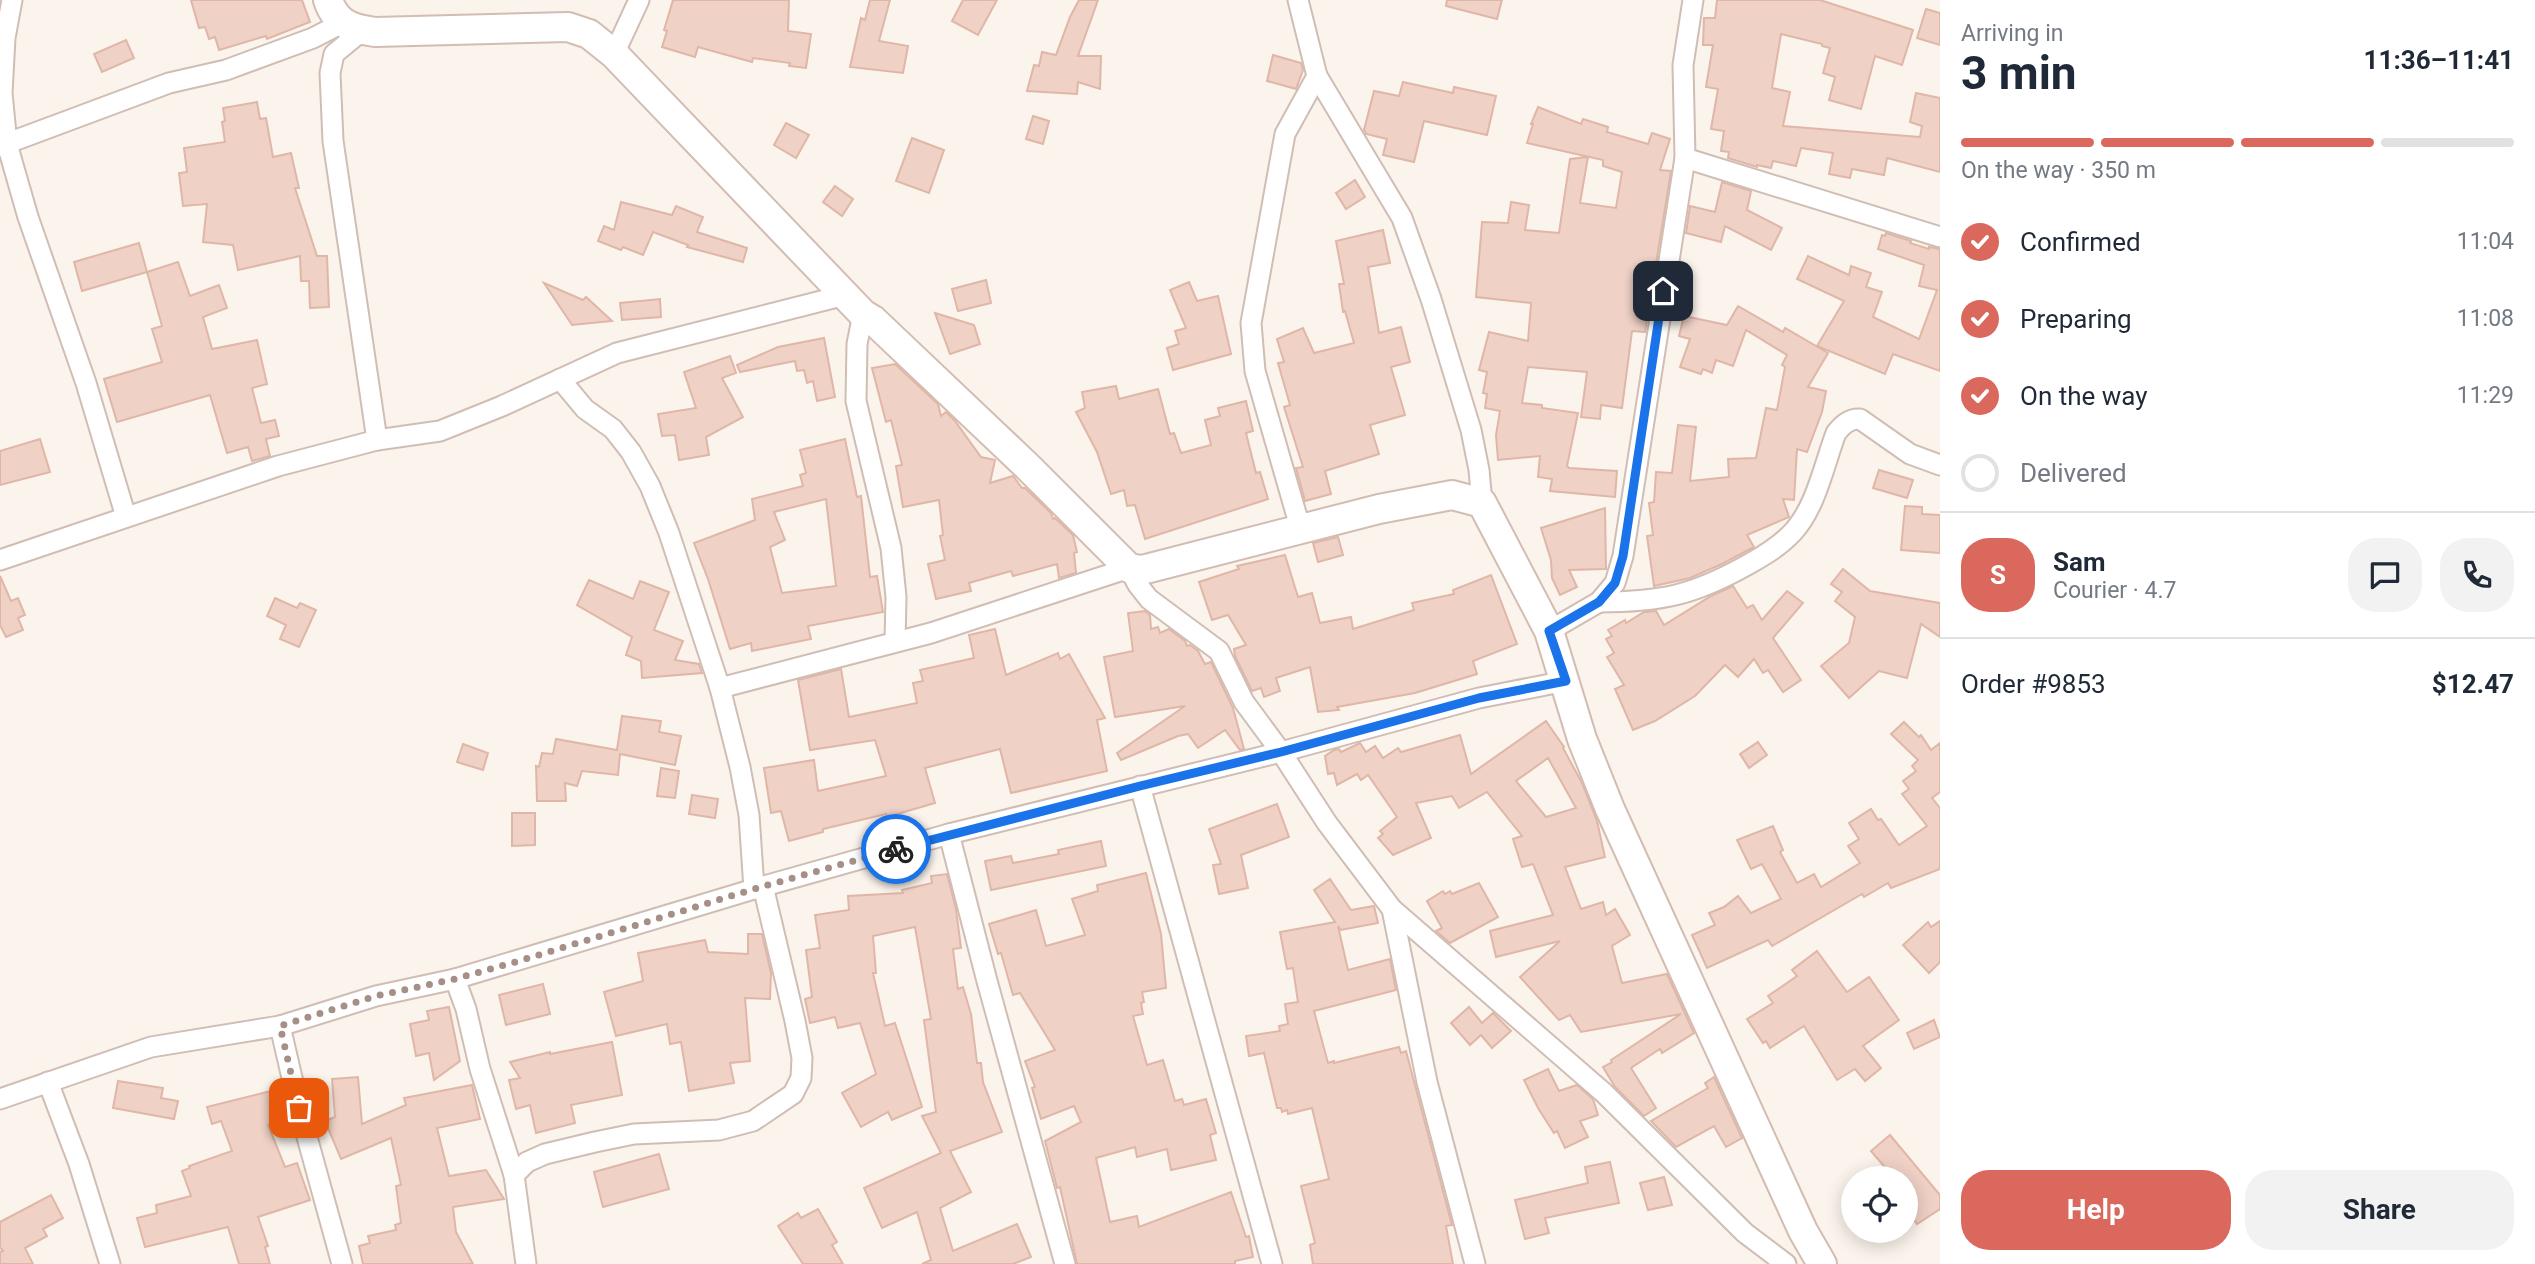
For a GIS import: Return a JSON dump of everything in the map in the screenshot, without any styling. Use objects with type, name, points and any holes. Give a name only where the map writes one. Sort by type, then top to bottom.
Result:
[{"type":"main road","points":[[345,18],[375,32],[568,27],[589,34],[614,54],[854,304],[972,413],[1129,568],[1142,570],[1300,527],[1452,495],[1482,503],[1549,631],[1582,739],[1610,810],[1803,1230],[1822,1264]]},
{"type":"street","points":[[12,0],[5,38],[2,93],[4,145],[86,383],[125,517]]},
{"type":"street","points":[[614,54],[639,0]]},
{"type":"street","points":[[1298,0],[1317,76],[1402,218],[1431,299],[1471,430],[1482,503]]},
{"type":"street","points":[[1549,631],[1599,602],[1615,583],[1623,556],[1685,158],[1682,65],[1693,0]]},
{"type":"street","points":[[4,145],[169,83],[226,69],[313,38],[345,18]]},
{"type":"street","points":[[345,18],[330,72],[333,141],[377,440]]},
{"type":"street","points":[[1300,527],[1255,372],[1251,323],[1285,134],[1317,76]]},
{"type":"street","points":[[1685,158],[1838,203],[1940,237]]},
{"type":"street","points":[[0,560],[278,466],[377,440],[440,431],[502,406],[617,353],[854,304],[856,401],[891,548],[896,597],[895,642]]},
{"type":"street","points":[[514,1175],[527,1162],[545,1154],[595,1142],[634,1134],[719,1130],[753,1121],[793,1094],[801,1078],[802,1058],[796,1021],[758,887],[740,767],[720,688],[669,533],[650,486],[631,452],[612,429],[585,409],[560,379]]},
{"type":"street","points":[[1599,602],[1643,602],[1688,593],[1726,577],[1770,552],[1794,531],[1811,500],[1836,433],[1843,424],[1854,418],[1860,419],[1910,454],[1940,465]]},
{"type":"street","points":[[720,688],[931,633],[1129,568],[1149,599],[1219,651],[1244,702],[1327,822],[1392,909],[1604,1093],[1745,1233],[1786,1264]]},
{"type":"street","points":[[0,1099],[151,1047],[280,1026],[376,996],[455,979],[758,887],[949,834],[1281,752],[1479,698],[1566,681]]},
{"type":"street","points":[[1140,786],[1272,1264]]},
{"type":"street","points":[[949,834],[1065,1264]]},
{"type":"street","points":[[1392,909],[1427,1082],[1475,1264]]},
{"type":"street","points":[[455,979],[514,1175],[526,1264]]},
{"type":"street","points":[[280,1026],[299,1108],[342,1264]]},
{"type":"street","points":[[48,1082],[79,1164],[110,1264]]},
{"type":"building","points":[[191,0],[302,0],[310,22],[267,39],[266,36],[219,50],[215,37],[209,39],[205,27],[199,28]]},
{"type":"building","points":[[673,0],[789,0],[788,31],[811,34],[806,68],[753,58],[752,62],[698,47],[695,57],[662,47]]},
{"type":"building","points":[[870,0],[890,0],[879,41],[908,46],[903,73],[850,67],[861,18],[865,20]]},
{"type":"building","points":[[963,0],[997,0],[978,35],[952,21]]},
{"type":"building","points":[[1079,0],[1098,0],[1078,56],[1101,56],[1100,89],[1078,82],[1077,94],[1027,91],[1034,65],[1039,66],[1042,52],[1056,55]]},
{"type":"building","points":[[1447,0],[1502,0],[1497,19],[1446,6]]},
{"type":"building","points":[[1717,0],[1820,0],[1913,30],[1902,65],[1875,56],[1861,109],[1829,100],[1835,77],[1823,73],[1830,48],[1781,34],[1772,88],[1790,92],[1783,126],[1920,137],[1922,126],[1910,122],[1916,93],[1940,98],[1940,172],[1887,158],[1884,175],[1852,169],[1850,178],[1829,174],[1833,153],[1801,148],[1796,166],[1773,161],[1771,168],[1757,167],[1728,158],[1729,152],[1721,151],[1724,131],[1711,129],[1718,89],[1706,87],[1713,45],[1703,45],[1704,18],[1715,18]]},
{"type":"building","points":[[1926,9],[1940,13],[1940,45],[1917,38]]},
{"type":"building","points":[[126,40],[134,58],[102,72],[94,54]]},
{"type":"building","points":[[1273,55],[1301,63],[1303,70],[1296,89],[1267,81]]},
{"type":"building","points":[[1403,82],[1453,93],[1454,87],[1496,96],[1487,135],[1424,121],[1414,162],[1383,155],[1387,139],[1366,134],[1364,130],[1374,91],[1399,96]]},
{"type":"building","points":[[257,102],[260,119],[266,118],[273,157],[291,153],[299,188],[295,188],[317,256],[327,256],[329,307],[310,308],[309,281],[301,281],[300,256],[238,270],[233,245],[203,242],[207,204],[183,206],[179,173],[187,172],[184,148],[225,142],[223,108]]},
{"type":"building","points":[[1538,107],[1581,124],[1583,119],[1608,127],[1607,132],[1648,144],[1652,133],[1670,139],[1660,170],[1671,171],[1645,332],[1632,331],[1622,408],[1601,405],[1600,419],[1581,417],[1587,372],[1528,367],[1522,403],[1578,413],[1567,466],[1617,471],[1615,497],[1550,491],[1552,479],[1538,477],[1540,456],[1498,460],[1496,435],[1500,411],[1485,408],[1487,394],[1483,393],[1487,372],[1479,370],[1489,332],[1528,341],[1531,303],[1476,297],[1482,222],[1508,223],[1511,202],[1529,205],[1525,230],[1559,233],[1570,159],[1588,157],[1580,203],[1616,208],[1622,172],[1603,166],[1603,160],[1527,143]]},
{"type":"building","points":[[1033,116],[1049,121],[1043,144],[1026,139]]},
{"type":"building","points":[[786,123],[809,135],[796,158],[774,145]]},
{"type":"building","points":[[912,138],[944,150],[929,193],[896,181]]},
{"type":"building","points":[[1355,180],[1365,197],[1346,209],[1336,193]]},
{"type":"building","points":[[1722,182],[1751,191],[1747,210],[1782,228],[1771,250],[1725,226],[1721,242],[1686,233],[1690,206],[1715,212]]},
{"type":"building","points":[[835,186],[853,199],[842,216],[823,202]]},
{"type":"building","points":[[621,202],[672,215],[676,206],[703,217],[697,232],[747,248],[743,262],[687,247],[688,245],[653,232],[643,255],[598,241],[604,226],[614,230]]},
{"type":"building","points":[[1383,230],[1390,263],[1368,267],[1379,333],[1401,327],[1410,362],[1391,367],[1405,415],[1370,425],[1379,454],[1325,471],[1331,494],[1305,501],[1296,468],[1303,467],[1284,407],[1290,405],[1278,363],[1284,362],[1277,339],[1303,328],[1314,353],[1354,343],[1345,311],[1343,312],[1339,284],[1344,284],[1336,241]]},
{"type":"building","points":[[1886,233],[1929,249],[1940,249],[1940,371],[1893,354],[1885,374],[1817,346],[1844,301],[1797,279],[1808,256],[1849,275],[1851,266],[1871,273],[1866,287],[1882,292],[1873,317],[1919,339],[1937,290],[1919,286],[1924,265],[1878,249],[1882,235],[1885,236]]},
{"type":"building","points":[[139,243],[147,272],[82,291],[74,262]]},
{"type":"building","points":[[178,262],[190,296],[219,285],[227,308],[203,317],[212,349],[257,340],[267,384],[252,388],[261,423],[275,420],[279,436],[266,439],[270,456],[252,461],[248,447],[227,453],[210,395],[117,422],[104,379],[162,362],[152,329],[162,326],[147,272]]},
{"type":"building","points":[[986,280],[991,303],[958,311],[952,289]]},
{"type":"building","points":[[1189,282],[1197,301],[1218,296],[1231,354],[1173,370],[1167,348],[1179,344],[1175,331],[1186,328],[1170,290]]},
{"type":"building","points":[[544,283],[583,300],[586,297],[612,321],[572,325]]},
{"type":"building","points":[[660,299],[661,317],[622,320],[620,303]]},
{"type":"building","points":[[1738,306],[1783,332],[1785,328],[1828,353],[1808,387],[1826,391],[1822,412],[1807,452],[1797,449],[1794,500],[1783,499],[1789,517],[1747,535],[1754,547],[1722,564],[1690,578],[1654,586],[1647,536],[1653,535],[1649,503],[1654,502],[1656,472],[1672,473],[1678,425],[1696,427],[1690,481],[1729,477],[1728,459],[1756,458],[1766,408],[1777,410],[1785,367],[1782,365],[1787,355],[1746,330],[1733,366],[1716,360],[1712,373],[1703,369],[1701,374],[1680,367],[1690,339],[1679,336],[1684,316],[1727,325]]},
{"type":"building","points":[[935,313],[974,325],[980,344],[950,354]]},
{"type":"building","points":[[824,338],[835,397],[817,401],[813,381],[807,383],[804,370],[797,371],[795,361],[740,372],[737,365],[778,347]]},
{"type":"building","points":[[730,356],[736,373],[722,378],[743,417],[706,437],[709,455],[679,460],[675,435],[662,436],[658,414],[696,408],[684,372]]},
{"type":"building","points":[[895,364],[938,404],[941,416],[946,412],[955,421],[981,457],[995,460],[990,483],[1013,476],[1022,488],[1051,513],[1053,519],[1073,535],[1077,552],[1074,553],[1076,573],[1059,578],[1057,564],[1013,576],[1011,571],[969,583],[971,591],[936,599],[928,564],[945,560],[940,536],[943,535],[939,500],[903,507],[896,466],[902,465],[891,420],[886,422],[872,368]]},
{"type":"building","points":[[1116,386],[1119,399],[1158,389],[1170,434],[1174,433],[1181,453],[1211,445],[1205,420],[1220,416],[1218,408],[1246,401],[1253,431],[1246,433],[1256,473],[1260,472],[1268,499],[1145,539],[1135,505],[1127,506],[1124,490],[1111,494],[1097,452],[1076,412],[1085,408],[1082,392]]},
{"type":"building","points":[[40,439],[50,472],[0,485],[0,451]]},
{"type":"building","points":[[845,439],[857,497],[861,496],[870,577],[877,576],[883,612],[808,626],[811,639],[752,651],[751,643],[730,649],[694,543],[755,520],[752,499],[803,486],[800,475],[806,473],[800,450]],"holes":[[[826,499],[836,586],[782,593],[770,547],[785,540],[774,512]]]},
{"type":"building","points":[[1879,470],[1913,480],[1907,498],[1873,488]]},
{"type":"building","points":[[1905,506],[1922,507],[1922,514],[1940,515],[1940,553],[1901,550]]},
{"type":"building","points":[[1605,508],[1606,569],[1569,570],[1577,587],[1560,595],[1552,578],[1551,560],[1541,528]]},
{"type":"building","points":[[1338,537],[1343,555],[1318,562],[1313,543]]},
{"type":"building","points":[[1285,555],[1298,597],[1312,593],[1320,623],[1351,617],[1353,629],[1414,610],[1412,603],[1454,594],[1453,590],[1491,575],[1517,644],[1473,661],[1477,674],[1415,693],[1337,707],[1339,710],[1318,712],[1310,667],[1276,678],[1280,691],[1264,697],[1261,688],[1252,691],[1235,656],[1234,649],[1246,645],[1228,615],[1212,620],[1199,582],[1239,569],[1237,566]]},
{"type":"building","points":[[1843,569],[1870,591],[1940,603],[1940,637],[1921,624],[1907,678],[1879,671],[1849,698],[1821,666],[1849,643],[1855,617],[1835,601],[1842,592],[1831,584]]},
{"type":"building","points":[[0,576],[11,601],[18,598],[25,615],[18,618],[23,630],[6,637],[0,625]]},
{"type":"building","points":[[589,580],[633,599],[640,581],[669,592],[654,630],[683,641],[675,660],[699,664],[702,673],[642,678],[641,661],[626,655],[632,637],[577,605]]},
{"type":"building","points":[[1733,586],[1747,608],[1753,605],[1762,620],[1787,591],[1803,603],[1773,638],[1801,680],[1783,692],[1768,670],[1763,673],[1754,659],[1738,677],[1725,665],[1695,696],[1655,721],[1633,730],[1615,689],[1624,685],[1607,657],[1614,653],[1606,639],[1612,636],[1608,630],[1644,612],[1656,611],[1664,625],[1711,596]]},
{"type":"building","points":[[275,598],[297,608],[300,603],[316,610],[299,647],[280,639],[286,625],[267,616]]},
{"type":"building","points":[[1145,611],[1150,615],[1151,629],[1158,627],[1160,633],[1169,629],[1185,641],[1187,646],[1190,645],[1198,651],[1205,664],[1211,662],[1233,708],[1244,749],[1240,750],[1225,730],[1198,748],[1188,734],[1121,760],[1117,753],[1185,706],[1115,717],[1104,657],[1133,651],[1128,613]]},
{"type":"building","points":[[995,629],[1006,675],[1058,653],[1060,659],[1069,654],[1105,718],[1097,720],[1107,771],[1011,793],[1000,749],[925,768],[935,803],[887,817],[886,814],[823,829],[823,832],[789,841],[781,811],[771,813],[764,768],[814,760],[818,791],[886,776],[875,740],[810,750],[798,680],[841,669],[849,717],[917,703],[913,683],[923,681],[920,670],[974,658],[969,635]]},
{"type":"building","points":[[622,716],[661,721],[659,732],[681,736],[675,765],[620,754],[618,775],[582,771],[577,786],[565,783],[566,801],[537,801],[536,766],[539,767],[542,753],[553,754],[556,739],[617,750]]},
{"type":"building","points":[[1546,721],[1564,747],[1597,821],[1605,857],[1565,867],[1581,909],[1603,902],[1606,915],[1615,909],[1630,935],[1612,946],[1622,983],[1667,974],[1694,1033],[1662,1053],[1660,1049],[1631,1068],[1656,1108],[1644,1116],[1615,1087],[1603,1067],[1681,1014],[1581,1032],[1570,1015],[1559,1020],[1520,977],[1560,941],[1496,957],[1490,931],[1553,915],[1533,864],[1522,867],[1513,839],[1522,836],[1487,792],[1459,808],[1452,796],[1416,803],[1431,838],[1393,855],[1378,838],[1383,834],[1380,831],[1397,817],[1368,775],[1361,780],[1357,774],[1337,785],[1334,773],[1328,774],[1325,756],[1334,750],[1339,749],[1341,752],[1360,743],[1366,752],[1375,746],[1383,758],[1398,748],[1401,752],[1460,735],[1471,774]],"holes":[[[1548,758],[1576,808],[1546,817],[1516,781]]]},
{"type":"building","points":[[1904,722],[1919,737],[1921,735],[1931,750],[1940,743],[1940,792],[1932,798],[1940,808],[1940,869],[1891,888],[1888,883],[1864,897],[1862,894],[1772,946],[1768,940],[1707,968],[1692,935],[1715,925],[1709,913],[1724,907],[1738,896],[1751,913],[1781,899],[1762,864],[1751,869],[1737,840],[1773,826],[1783,850],[1780,852],[1797,883],[1814,874],[1821,887],[1860,863],[1848,846],[1859,839],[1849,823],[1871,809],[1899,845],[1927,826],[1902,794],[1909,789],[1903,781],[1916,771],[1912,766],[1918,760],[1891,734]]},
{"type":"building","points":[[1758,742],[1767,755],[1749,768],[1740,754]]},
{"type":"building","points":[[463,744],[488,753],[483,770],[457,762]]},
{"type":"building","points":[[661,768],[679,771],[675,798],[657,796]]},
{"type":"building","points":[[692,795],[718,799],[715,818],[689,814]]},
{"type":"building","points":[[1277,804],[1289,837],[1241,855],[1248,888],[1219,894],[1213,865],[1221,864],[1209,829]]},
{"type":"building","points":[[512,813],[535,813],[535,845],[512,846]]},
{"type":"building","points":[[1101,841],[1106,866],[991,890],[985,861],[1011,856],[1013,863],[1059,854],[1058,850]]},
{"type":"building","points":[[1146,873],[1161,934],[1166,988],[1142,992],[1143,1014],[1133,1016],[1147,1065],[1163,1060],[1175,1101],[1182,1099],[1184,1105],[1206,1099],[1216,1133],[1210,1135],[1216,1160],[1171,1170],[1167,1149],[1137,1157],[1135,1147],[1096,1158],[1110,1222],[1137,1216],[1139,1227],[1231,1192],[1246,1237],[1249,1236],[1253,1257],[1235,1261],[1235,1264],[1077,1264],[1060,1187],[1057,1188],[1045,1141],[1081,1122],[1074,1106],[1041,1119],[1032,1088],[1035,1087],[1025,1061],[1055,1050],[1020,993],[1013,995],[989,924],[1036,910],[1046,946],[1085,935],[1072,899],[1098,891],[1097,885]]},
{"type":"building","points":[[947,874],[956,909],[961,948],[953,949],[958,989],[963,987],[971,1014],[977,1063],[981,1063],[983,1082],[1002,1132],[950,1151],[971,1192],[940,1208],[953,1251],[1017,1224],[1031,1257],[1013,1264],[922,1264],[931,1260],[917,1212],[882,1228],[864,1188],[941,1153],[922,1116],[936,1112],[924,1020],[931,1019],[915,927],[873,936],[876,973],[873,973],[885,1026],[895,1023],[922,1107],[892,1120],[888,1112],[861,1127],[842,1093],[876,1074],[860,1023],[838,1028],[835,1017],[810,1023],[805,999],[812,997],[806,950],[820,948],[815,915],[849,910],[848,896],[903,893],[902,890],[932,883],[931,876]]},
{"type":"building","points":[[1330,879],[1351,910],[1374,906],[1378,923],[1341,930],[1338,926],[1348,970],[1390,959],[1396,990],[1314,1011],[1328,1063],[1399,1047],[1401,1053],[1406,1051],[1452,1225],[1446,1226],[1453,1264],[1313,1264],[1310,1245],[1315,1243],[1301,1186],[1329,1179],[1312,1108],[1288,1114],[1287,1110],[1282,1112],[1281,1108],[1277,1108],[1264,1053],[1249,1056],[1246,1036],[1280,1031],[1279,1026],[1288,1024],[1285,1004],[1298,1002],[1293,968],[1287,969],[1280,932],[1335,922],[1314,890]]},
{"type":"building","points":[[1479,883],[1498,917],[1450,943],[1436,931],[1442,928],[1427,901],[1443,891],[1445,894],[1450,891],[1452,894]]},
{"type":"building","points":[[1940,921],[1940,962],[1929,973],[1903,945],[1928,922],[1931,927]]},
{"type":"building","points":[[748,934],[762,934],[771,973],[770,999],[745,998],[750,1061],[730,1063],[734,1083],[689,1091],[681,1042],[670,1044],[667,1024],[616,1036],[604,992],[643,981],[638,953],[705,940],[708,952],[748,954]]},
{"type":"building","points":[[1817,951],[1847,992],[1869,977],[1899,1020],[1863,1046],[1881,1068],[1865,1081],[1855,1069],[1837,1080],[1804,1026],[1770,1048],[1766,1041],[1763,1043],[1747,1019],[1773,1003],[1768,996],[1797,976],[1792,970]]},
{"type":"building","points":[[543,984],[550,1014],[506,1025],[499,995]]},
{"type":"building","points":[[449,1007],[460,1061],[434,1080],[429,1053],[416,1056],[410,1024],[429,1020],[427,1011]]},
{"type":"building","points":[[1469,1007],[1482,1023],[1493,1013],[1511,1031],[1492,1048],[1481,1035],[1470,1045],[1451,1023]]},
{"type":"building","points":[[1934,1020],[1940,1037],[1914,1049],[1907,1033]]},
{"type":"building","points":[[612,1042],[622,1095],[571,1105],[575,1123],[536,1133],[530,1105],[516,1109],[509,1080],[520,1078],[510,1062],[550,1052]]},
{"type":"building","points":[[1548,1069],[1559,1091],[1577,1085],[1593,1099],[1598,1115],[1580,1121],[1588,1137],[1565,1148],[1557,1131],[1554,1133],[1538,1108],[1524,1080]]},
{"type":"building","points":[[358,1077],[362,1124],[406,1105],[404,1098],[472,1085],[480,1119],[437,1128],[449,1176],[486,1170],[504,1199],[453,1207],[456,1232],[473,1264],[363,1264],[359,1246],[370,1243],[368,1236],[396,1230],[395,1225],[401,1223],[396,1186],[401,1185],[391,1138],[341,1159],[325,1121],[335,1117],[332,1079]]},
{"type":"building","points":[[1714,1077],[1742,1138],[1726,1147],[1714,1126],[1676,1147],[1651,1121],[1708,1088],[1705,1083]]},
{"type":"building","points":[[118,1081],[163,1088],[161,1098],[178,1101],[174,1119],[113,1108]]},
{"type":"building","points":[[279,1089],[287,1119],[268,1125],[285,1167],[297,1163],[310,1200],[258,1217],[268,1246],[265,1247],[270,1264],[239,1264],[228,1227],[145,1247],[137,1218],[157,1213],[156,1205],[191,1196],[182,1171],[232,1151],[221,1121],[212,1124],[207,1107]]},
{"type":"building","points":[[1890,1135],[1916,1166],[1884,1166],[1871,1151]]},
{"type":"building","points":[[659,1154],[669,1189],[603,1207],[594,1172]]},
{"type":"building","points":[[1610,1162],[1619,1203],[1545,1218],[1549,1233],[1525,1239],[1515,1200],[1588,1183],[1585,1167]]},
{"type":"building","points":[[1918,1169],[1940,1195],[1940,1209],[1918,1223]]},
{"type":"building","points":[[1664,1177],[1672,1205],[1648,1210],[1640,1183]]},
{"type":"building","points":[[51,1195],[63,1218],[43,1229],[47,1236],[25,1248],[33,1264],[0,1264],[0,1252],[3,1251],[0,1247],[0,1222]]},
{"type":"building","points":[[818,1209],[837,1242],[832,1245],[843,1264],[803,1264],[778,1226],[798,1213],[801,1218]]},
{"type":"way so far","points":[[299,1108],[280,1026],[376,996],[455,979],[519,961],[896,849]]},
{"type":"route","points":[[896,849],[1281,752],[1479,698],[1566,681],[1549,631],[1599,602],[1615,583],[1623,556],[1663,291]]}]
